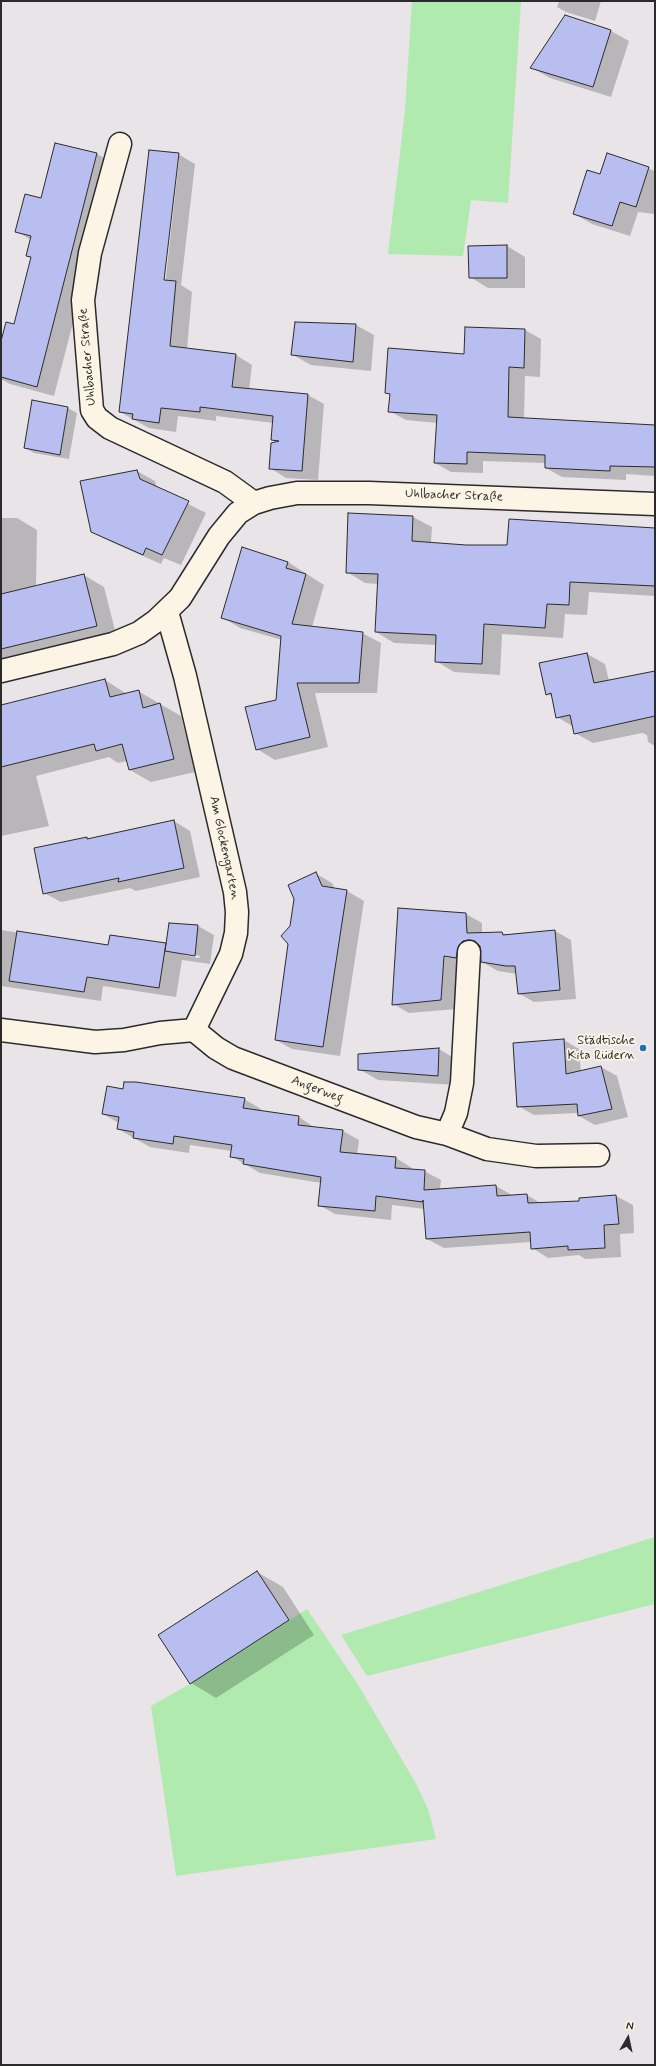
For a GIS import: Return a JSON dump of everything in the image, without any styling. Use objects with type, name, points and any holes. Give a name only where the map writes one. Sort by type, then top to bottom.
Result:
[{"type":"street","name":"Uhlbacher Straße","points":[[120,144],[90,253],[83,300],[92,410],[97,418],[110,428],[225,482],[254,503]]},
{"type":"street","name":"Uhlbacher Straße","points":[[1,671],[113,644],[139,633],[167,612],[188,588],[232,519],[243,509],[254,503],[279,496],[297,493],[341,492],[655,504]]},
{"type":"street","name":"Am Glockengarten","points":[[167,612],[185,676],[234,892],[237,912],[236,933],[231,954],[194,1030]]},
{"type":"street","points":[[447,1134],[456,1113],[460,1094],[469,952]]},
{"type":"street","points":[[1,1030],[95,1042],[124,1040],[160,1033],[194,1030]]},
{"type":"street","name":"Angerweg","points":[[194,1030],[216,1048],[233,1058],[416,1127],[447,1134],[487,1149],[518,1155],[555,1157],[598,1156]]},
{"type":"green space","points":[[412,1],[521,1],[508,203],[471,200],[463,256],[388,254],[405,110]]},
{"type":"green space","points":[[655,1537],[655,1604],[367,1676],[341,1635]]},
{"type":"green space","points":[[307,1609],[357,1683],[415,1782],[428,1809],[436,1839],[176,1876],[151,1706],[190,1684]]},
{"type":"building","points":[[565,15],[611,30],[593,87],[530,68]]},
{"type":"building","points":[[55,143],[97,153],[37,387],[1,377],[1,341],[6,322],[14,324],[31,257],[26,256],[31,236],[15,232],[25,194],[41,198]]},
{"type":"building","points":[[149,150],[179,153],[164,280],[176,281],[170,346],[236,354],[232,387],[308,394],[302,471],[269,469],[271,443],[279,441],[271,440],[273,416],[200,407],[200,412],[161,408],[159,423],[132,419],[133,414],[119,412]]},
{"type":"building","points":[[607,153],[649,167],[636,207],[620,202],[612,226],[573,214],[587,170],[600,174]]},
{"type":"building","points":[[507,245],[507,278],[469,278],[468,246]]},
{"type":"building","points":[[295,322],[356,324],[353,362],[291,355]]},
{"type":"building","points":[[465,327],[525,329],[524,368],[509,367],[508,417],[655,425],[655,467],[610,466],[610,471],[545,468],[545,455],[467,452],[467,464],[434,463],[437,415],[388,412],[390,394],[385,393],[388,348],[464,354]]},
{"type":"building","points":[[32,400],[68,407],[60,455],[24,448]]},
{"type":"building","points":[[137,470],[140,479],[189,501],[162,555],[146,548],[143,555],[91,532],[80,481]]},
{"type":"building","points":[[348,513],[413,516],[412,541],[466,545],[507,545],[509,519],[655,528],[655,586],[570,582],[569,605],[547,604],[545,628],[484,624],[482,664],[435,662],[436,635],[375,632],[378,574],[346,573]]},
{"type":"building","points":[[242,547],[288,562],[286,568],[306,574],[292,624],[363,632],[359,683],[297,683],[310,737],[256,750],[245,707],[276,700],[281,636],[221,618]]},
{"type":"building","points":[[84,574],[97,626],[1,649],[1,594]]},
{"type":"building","points":[[587,653],[594,683],[655,671],[655,716],[574,734],[570,715],[556,718],[551,693],[546,695],[539,663]]},
{"type":"building","points":[[105,679],[110,697],[139,690],[143,708],[160,703],[174,759],[129,770],[122,744],[96,751],[94,744],[1,767],[1,705]]},
{"type":"building","points":[[174,820],[184,868],[118,882],[119,878],[43,894],[34,848],[87,837],[87,839]]},
{"type":"building","points":[[316,872],[322,886],[347,890],[323,1047],[275,1040],[288,944],[281,936],[290,926],[294,899],[288,885]]},
{"type":"building","points":[[398,908],[466,913],[467,933],[502,932],[503,935],[555,930],[560,990],[518,994],[515,966],[481,962],[480,946],[475,941],[469,940],[463,941],[459,945],[456,958],[444,956],[441,1000],[392,1005]]},
{"type":"building","points":[[169,923],[198,925],[195,956],[165,951]]},
{"type":"building","points":[[17,931],[108,945],[110,935],[166,943],[159,988],[87,977],[84,992],[9,981]]},
{"type":"building","points":[[564,1039],[566,1074],[601,1066],[612,1109],[578,1116],[577,1104],[517,1107],[513,1043]]},
{"type":"building","points":[[439,1048],[438,1076],[358,1070],[358,1054]]},
{"type":"building","points":[[124,1082],[136,1082],[245,1098],[243,1108],[299,1116],[298,1125],[343,1130],[340,1152],[396,1157],[395,1168],[425,1170],[424,1190],[496,1185],[497,1196],[527,1194],[528,1203],[579,1201],[579,1198],[616,1195],[619,1224],[604,1225],[605,1248],[568,1250],[568,1246],[531,1249],[530,1232],[426,1239],[423,1200],[423,1202],[376,1196],[375,1211],[318,1206],[321,1177],[243,1164],[244,1159],[230,1157],[232,1145],[174,1136],[173,1144],[133,1138],[134,1132],[117,1129],[119,1117],[102,1114],[107,1086],[123,1089]]},
{"type":"building","points":[[257,1571],[289,1620],[190,1684],[158,1635]]},
{"type":"place","name":"Städtische Kita Rüdern","points":[[643,1048]]}]
